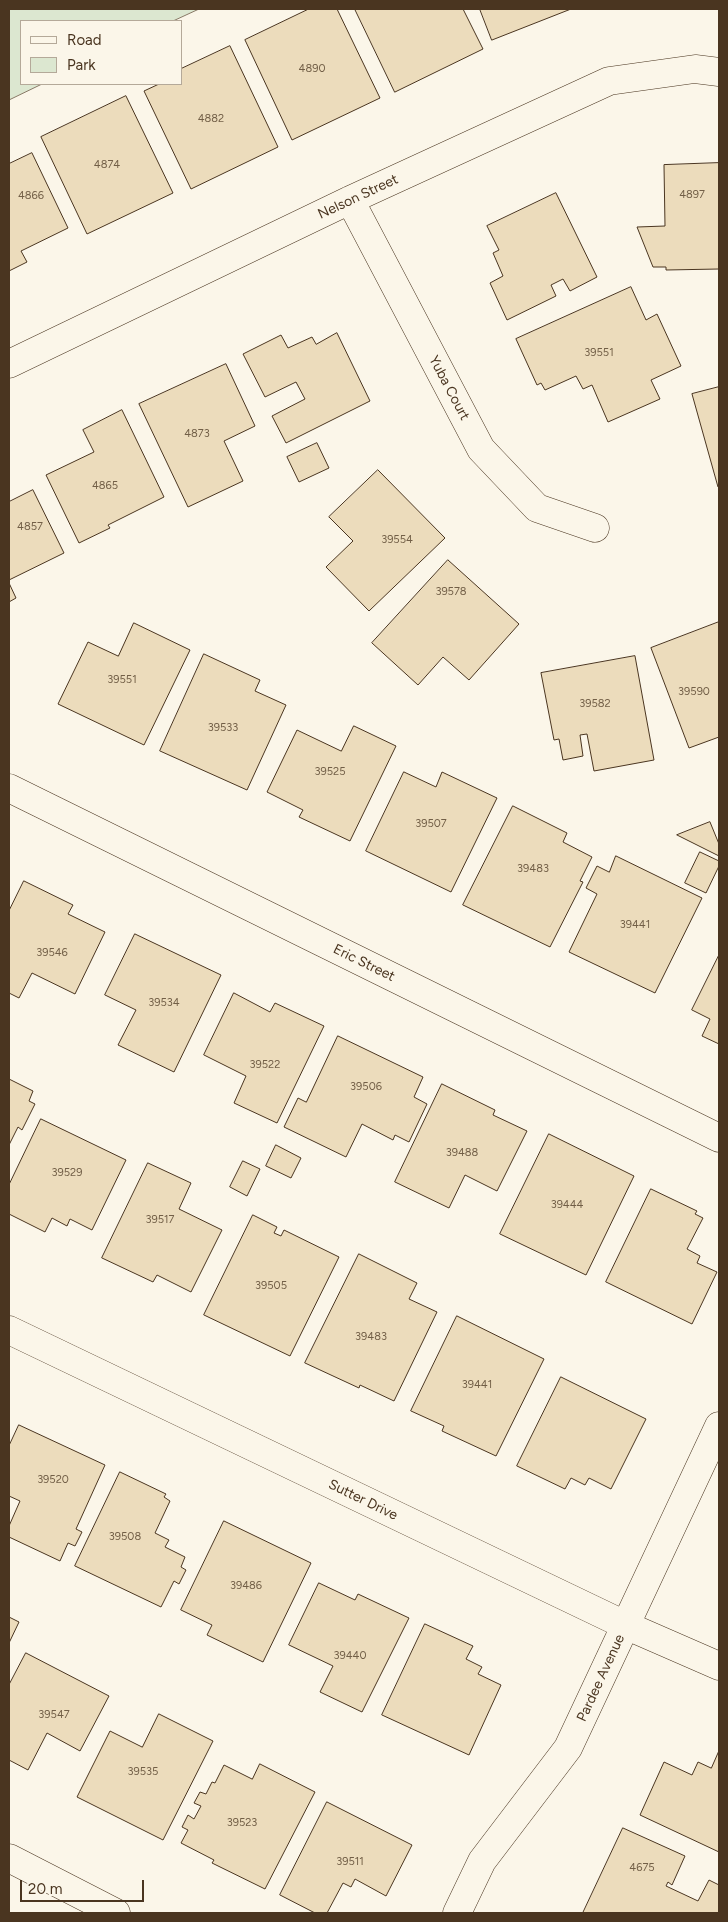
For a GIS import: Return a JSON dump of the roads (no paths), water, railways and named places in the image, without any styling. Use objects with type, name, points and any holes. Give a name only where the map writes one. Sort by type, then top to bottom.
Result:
[{"type":"street","name":"Nelson Street","points":[[9,364],[350,200],[609,81],[695,69],[719,72]]},
{"type":"street","name":"Yuba Court","points":[[350,200],[481,449],[537,508],[595,528]]},
{"type":"street","name":"Eric Street","points":[[9,788],[719,1138]]},
{"type":"street","name":"Sutter Drive","points":[[9,1330],[625,1625],[719,1666]]},
{"type":"street","name":"Pardee Avenue","points":[[457,1913],[482,1861],[568,1748],[719,1426]]},
{"type":"street","points":[[9,1858],[116,1913]]}]
